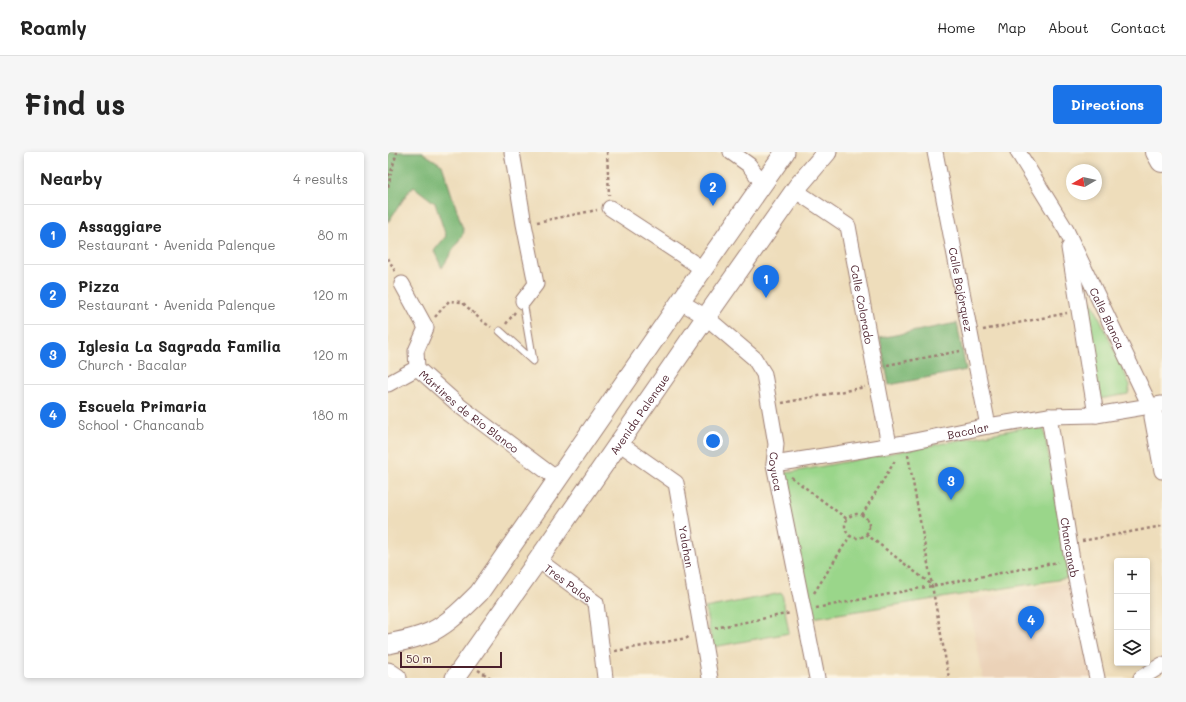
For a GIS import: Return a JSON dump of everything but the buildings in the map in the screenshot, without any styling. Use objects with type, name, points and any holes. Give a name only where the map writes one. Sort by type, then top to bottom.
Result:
[{"type":"main road","points":[[1157,152],[1162,161]]},
{"type":"street","points":[[512,152],[536,284],[523,301]]},
{"type":"street","points":[[730,152],[749,165],[763,184]]},
{"type":"street","points":[[388,644],[413,638],[433,630],[456,614],[479,593],[785,152]]},
{"type":"street","name":"Avenida Palenque","points":[[455,678],[798,186],[827,152]]},
{"type":"street","name":"Calle Bojórquez","points":[[935,152],[988,426]]},
{"type":"street","name":"Calle Blanca","points":[[1018,152],[1066,230],[1156,405]]},
{"type":"street","name":"Calle Colorado","points":[[798,186],[802,194],[848,226],[889,446]]},
{"type":"street","points":[[610,208],[703,269]]},
{"type":"street","name":"Calle Blanca","points":[[1066,230],[1096,415]]},
{"type":"street","points":[[402,284],[426,328]]},
{"type":"street","name":"Coyuca","points":[[680,302],[706,317],[754,358],[764,374],[776,444],[774,464],[817,678]]},
{"type":"street","name":"Mártires de Río Blanco","points":[[426,328],[416,351],[417,368],[462,408],[557,479]]},
{"type":"street","points":[[388,384],[417,368]]},
{"type":"street","points":[[1156,405],[1162,428]]},
{"type":"street","points":[[1156,405],[1162,472]]},
{"type":"street","name":"Bacalar","points":[[774,464],[889,446],[988,426],[1049,416],[1096,415],[1156,405]]},
{"type":"street","name":"Chancanab","points":[[1049,416],[1072,560],[1098,678]]},
{"type":"street","name":"Yalahan","points":[[619,443],[676,483],[710,678]]},
{"type":"street","name":"Tres Palos","points":[[538,560],[596,603],[605,678]]},
{"type":"street","points":[[1141,678],[1162,665]]},
{"type":"street","points":[[388,672],[397,678]]},
{"type":"lane","points":[[500,331],[533,361],[523,301]]},
{"type":"path","points":[[388,186],[397,152]]},
{"type":"path","points":[[524,224],[610,208],[607,152]]},
{"type":"path","points":[[388,176],[391,172]]},
{"type":"path","points":[[426,328],[449,301],[462,302],[483,322],[500,331],[523,301]]},
{"type":"path","points":[[970,333],[1079,310]]},
{"type":"path","points":[[875,368],[973,348]]},
{"type":"path","points":[[769,405],[878,384]]},
{"type":"path","points":[[862,515],[905,443]]},
{"type":"path","points":[[905,443],[949,678]]},
{"type":"path","points":[[774,464],[847,519]]},
{"type":"path","points":[[855,514],[862,515],[866,518],[869,526],[866,534],[860,538],[850,536],[845,529],[847,519],[851,515],[855,514]]},
{"type":"path","points":[[1070,543],[1162,526]]},
{"type":"path","points":[[866,534],[932,585]]},
{"type":"path","points":[[804,611],[850,536]]},
{"type":"path","points":[[602,653],[687,638],[702,630],[932,585],[1072,560]]},
{"type":"shaded area","points":[[1076,581],[1093,678],[983,678],[968,600]]},
{"type":"green space","points":[[388,152],[423,152],[442,165],[464,232],[442,268],[434,251],[446,236],[435,203],[414,187],[409,191],[388,222]]},
{"type":"green space","points":[[1092,301],[1130,385],[1128,394],[1099,399],[1082,305]]},
{"type":"green space","points":[[957,323],[966,370],[889,385],[880,338]]},
{"type":"green space","points":[[1043,424],[1070,578],[812,618],[782,474]]},
{"type":"green space","points":[[782,593],[789,633],[713,647],[705,608]]},
{"type":"place","name":"Pizza","points":[[713,206]]},
{"type":"place","name":"Assaggiare","points":[[766,298]]},
{"type":"place","name":"Iglesia La Sagrada Familia","points":[[951,500]]},
{"type":"place","name":"Escuela Primaria","points":[[1031,639]]}]
